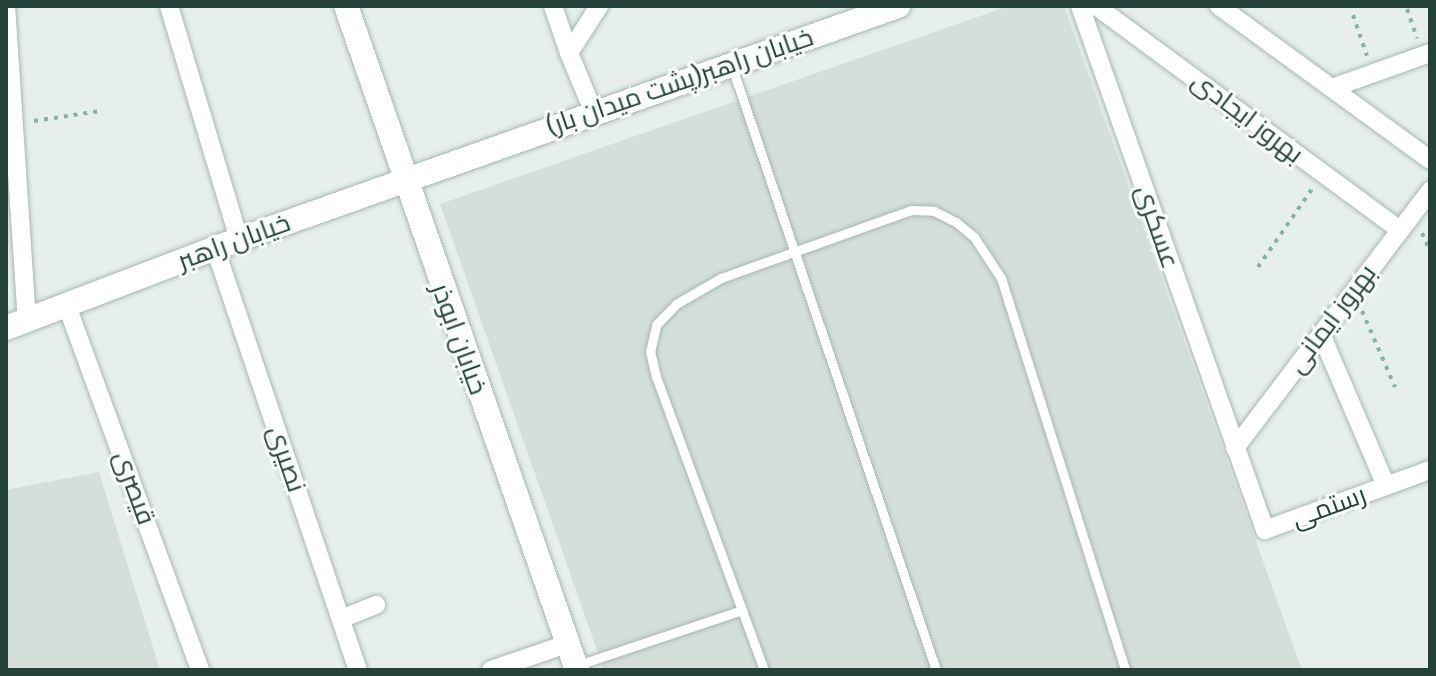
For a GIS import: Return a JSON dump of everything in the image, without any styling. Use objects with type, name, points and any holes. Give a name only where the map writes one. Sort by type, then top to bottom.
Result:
[{"type":"main road","name":"خیابان ابوذر","points":[[346,6],[403,180],[573,660]]},
{"type":"main road","name":"خیابان راهبر(پشت میدان بار)","points":[[463,159],[898,6]]},
{"type":"main road","name":"خیابان راهبر","points":[[16,325],[239,239],[463,159]]},
{"type":"street","points":[[6,6],[15,124],[16,325]]},
{"type":"street","points":[[169,6],[239,239]]},
{"type":"street","points":[[553,6],[594,113]]},
{"type":"street","points":[[569,53],[599,6]]},
{"type":"street","name":"عسکری","points":[[1080,6],[1235,448]]},
{"type":"street","name":"بهروز ایجادی","points":[[1096,6],[1399,229]]},
{"type":"street","points":[[1219,6],[1430,160]]},
{"type":"street","points":[[1332,88],[1427,54]]},
{"type":"street","name":"بهروز ایمانی","points":[[1235,448],[1399,229],[1422,210],[1430,191]]},
{"type":"street","name":"نصیری","points":[[215,248],[358,670]]},
{"type":"street","name":"قیصری","points":[[67,306],[200,670]]},
{"type":"street","points":[[1321,334],[1386,486]]},
{"type":"street","name":"رستمی","points":[[1235,448],[1265,530],[1430,470]]},
{"type":"street","points":[[341,619],[376,605]]},
{"type":"street","points":[[491,670],[573,660]]},
{"type":"lane","points":[[731,64],[936,670]]},
{"type":"lane","points":[[764,670],[650,352],[656,325],[676,304],[721,278],[795,247],[911,210],[934,211],[974,237],[1001,278],[1125,670]]},
{"type":"lane","points":[[573,660],[742,610]]},
{"type":"path","points":[[1407,9],[1427,54]]},
{"type":"path","points":[[1353,15],[1373,73]]},
{"type":"path","points":[[15,124],[100,111]]},
{"type":"path","points":[[1258,267],[1323,174]]},
{"type":"path","points":[[1353,290],[1395,387]]},
{"type":"shaded area","points":[[1009,6],[1064,6],[1302,670],[604,670],[440,204]]},
{"type":"shaded area","points":[[99,472],[160,670],[6,670],[6,490]]}]
